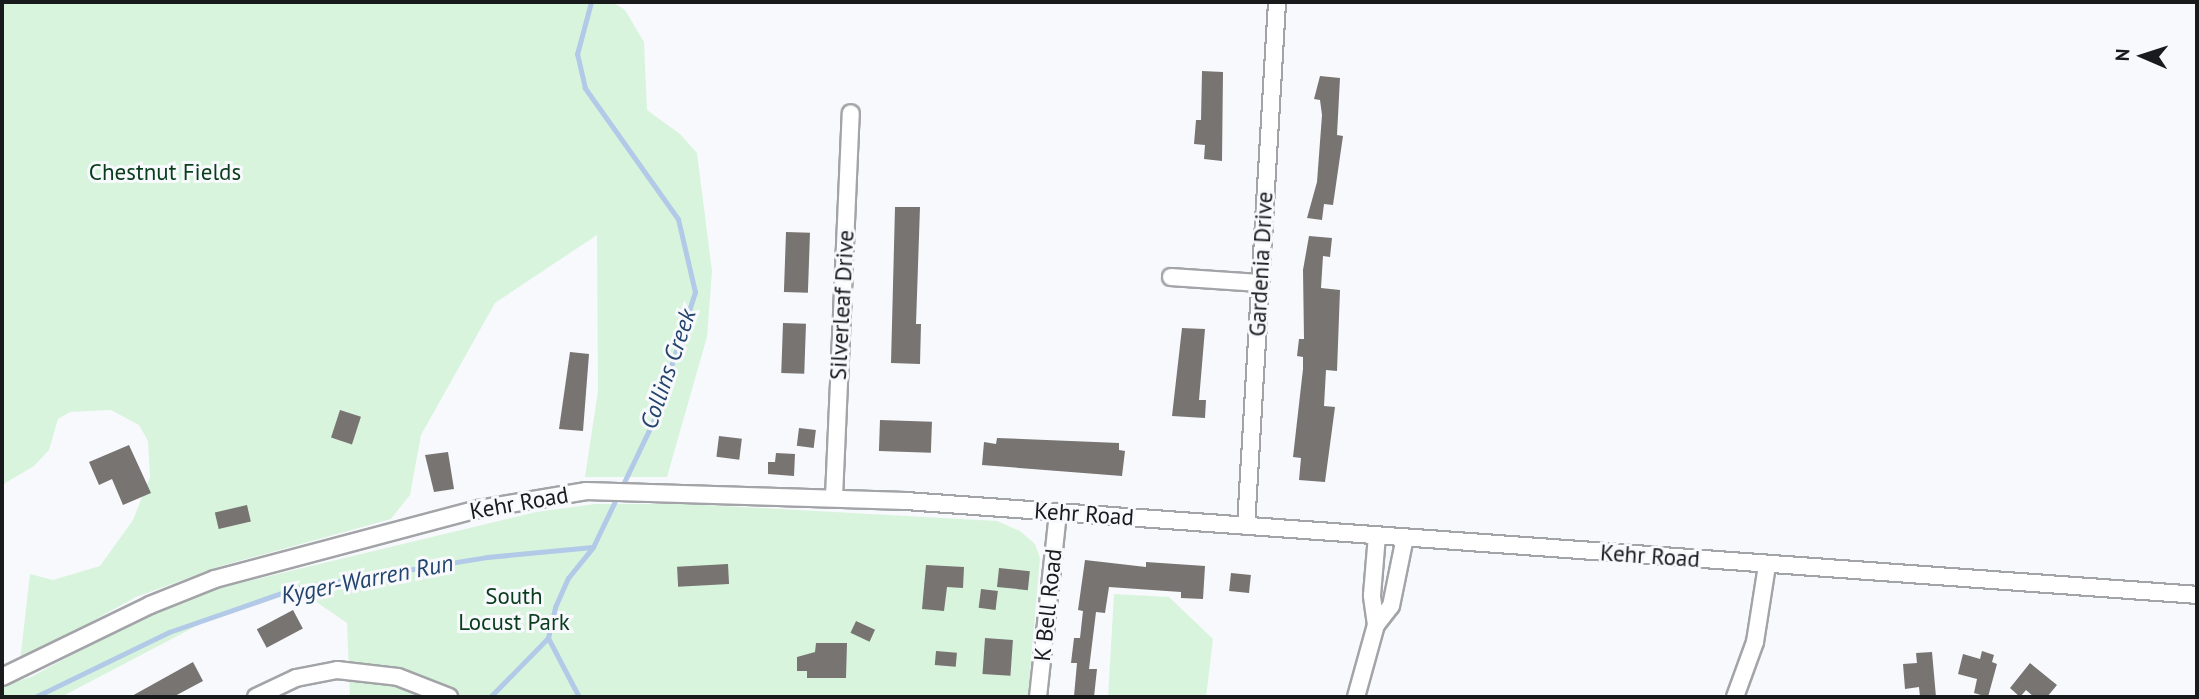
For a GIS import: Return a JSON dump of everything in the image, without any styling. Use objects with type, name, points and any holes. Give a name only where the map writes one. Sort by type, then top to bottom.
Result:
[{"type":"street","name":"Gardenia Drive","points":[[1246,526],[1277,2]]},
{"type":"street","name":"Silverleaf Drive","points":[[834,497],[851,113]]},
{"type":"street","points":[[1171,277],[1259,283]]},
{"type":"street","name":"Kehr Road","points":[[2,677],[150,605],[215,579],[478,509],[586,491],[834,497],[2197,595]]},
{"type":"street","name":"K Bell Road","points":[[1038,697],[1058,512]]},
{"type":"street","points":[[1376,625],[1371,595],[1377,535]]},
{"type":"street","points":[[1356,697],[1376,625],[1391,606],[1405,537]]},
{"type":"street","points":[[1735,697],[1755,642],[1767,565]]},
{"type":"street","points":[[256,697],[315,673],[359,671],[419,682],[449,697]]},
{"type":"green space","name":"Chestnut Fields","points":[[2,2],[612,2],[625,10],[644,42],[647,110],[680,134],[697,153],[712,271],[707,337],[667,477],[585,477],[598,391],[597,235],[495,303],[421,435],[410,495],[391,519],[221,566],[136,597],[20,661],[30,574],[53,580],[100,566],[133,520],[150,477],[148,441],[139,425],[111,410],[70,412],[58,419],[49,450],[34,466],[2,485]]},
{"type":"green space","name":"South Locust Park","points":[[595,504],[688,504],[997,521],[1020,531],[1035,544],[1040,558],[1028,697],[350,697],[347,623],[296,588],[225,611],[61,697],[2,697],[2,686],[31,677],[145,615],[211,590],[536,512]]},
{"type":"green space","points":[[1114,594],[1169,597],[1213,639],[1206,697],[1108,697]]},
{"type":"building","points":[[1202,71],[1223,72],[1222,161],[1204,159],[1205,145],[1194,144],[1196,120],[1201,120]]},
{"type":"building","points":[[1320,76],[1340,78],[1337,135],[1343,136],[1333,205],[1324,204],[1322,220],[1307,218],[1317,182],[1322,115],[1320,100],[1314,99]]},
{"type":"building","points":[[895,207],[920,207],[916,324],[921,324],[920,364],[891,363]]},
{"type":"building","points":[[786,232],[810,233],[808,293],[784,292]]},
{"type":"building","points":[[1309,236],[1332,238],[1330,257],[1323,256],[1321,288],[1340,290],[1337,371],[1326,370],[1324,406],[1335,407],[1325,482],[1299,480],[1301,458],[1293,457],[1303,369],[1303,357],[1297,356],[1299,339],[1304,339],[1303,270]]},
{"type":"building","points":[[783,323],[806,324],[804,374],[781,373]]},
{"type":"building","points":[[1182,328],[1205,329],[1199,400],[1206,400],[1205,418],[1172,416]]},
{"type":"building","points":[[570,352],[589,354],[583,431],[559,429]]},
{"type":"building","points":[[340,410],[361,417],[352,444],[331,438]]},
{"type":"building","points":[[880,420],[932,422],[931,453],[879,451]]},
{"type":"building","points":[[799,428],[816,430],[814,448],[797,446]]},
{"type":"building","points":[[719,436],[742,439],[739,460],[716,457]]},
{"type":"building","points":[[997,438],[1119,443],[1119,450],[1125,451],[1122,476],[982,465],[984,442],[996,444]]},
{"type":"building","points":[[129,445],[151,493],[123,505],[112,479],[99,485],[89,462]]},
{"type":"building","points":[[448,452],[454,489],[434,492],[425,455]]},
{"type":"building","points":[[776,453],[795,454],[794,476],[768,474],[768,462],[775,462]]},
{"type":"building","points":[[247,505],[251,522],[219,529],[215,512]]},
{"type":"building","points":[[1085,560],[1146,567],[1146,562],[1205,566],[1203,599],[1181,598],[1181,592],[1109,587],[1105,613],[1096,612],[1089,669],[1097,669],[1094,697],[1074,696],[1077,663],[1071,663],[1074,638],[1080,638],[1083,611],[1078,610]]},
{"type":"building","points":[[728,564],[729,584],[678,587],[677,567]]},
{"type":"building","points":[[926,565],[964,567],[963,588],[947,587],[944,611],[922,609]]},
{"type":"building","points":[[999,568],[1030,571],[1028,590],[997,587]]},
{"type":"building","points":[[1231,573],[1251,575],[1249,593],[1229,591]]},
{"type":"building","points":[[981,589],[998,591],[996,610],[979,608]]},
{"type":"building","points":[[293,610],[303,629],[267,648],[257,629]]},
{"type":"building","points":[[856,621],[875,630],[870,642],[851,633]]},
{"type":"building","points":[[985,638],[1013,640],[1010,676],[982,674]]},
{"type":"building","points":[[816,643],[847,643],[846,678],[807,678],[807,671],[797,671],[797,657],[815,652]]},
{"type":"building","points":[[936,651],[957,653],[956,667],[935,665]]},
{"type":"building","points":[[1982,651],[1994,655],[1992,662],[1997,664],[1988,697],[1974,693],[1977,679],[1958,674],[1963,654],[1980,659]]},
{"type":"building","points":[[1932,652],[1936,697],[1920,697],[1919,687],[1905,689],[1903,664],[1917,663],[1916,653]]},
{"type":"building","points":[[193,662],[203,681],[173,697],[130,697]]},
{"type":"building","points":[[2030,663],[2057,685],[2047,697],[2034,697],[2026,690],[2020,697],[2010,688]]},
{"type":"waterway","name":"Collins Creek","points":[[579,697],[548,638],[555,607],[568,578],[593,547],[653,422],[695,292],[678,219],[585,88],[577,54],[591,2]]},
{"type":"waterway","name":"Kyger-Warren Run","points":[[35,697],[169,632],[296,588],[487,557],[593,547]]},
{"type":"waterway","points":[[490,697],[548,638]]}]
